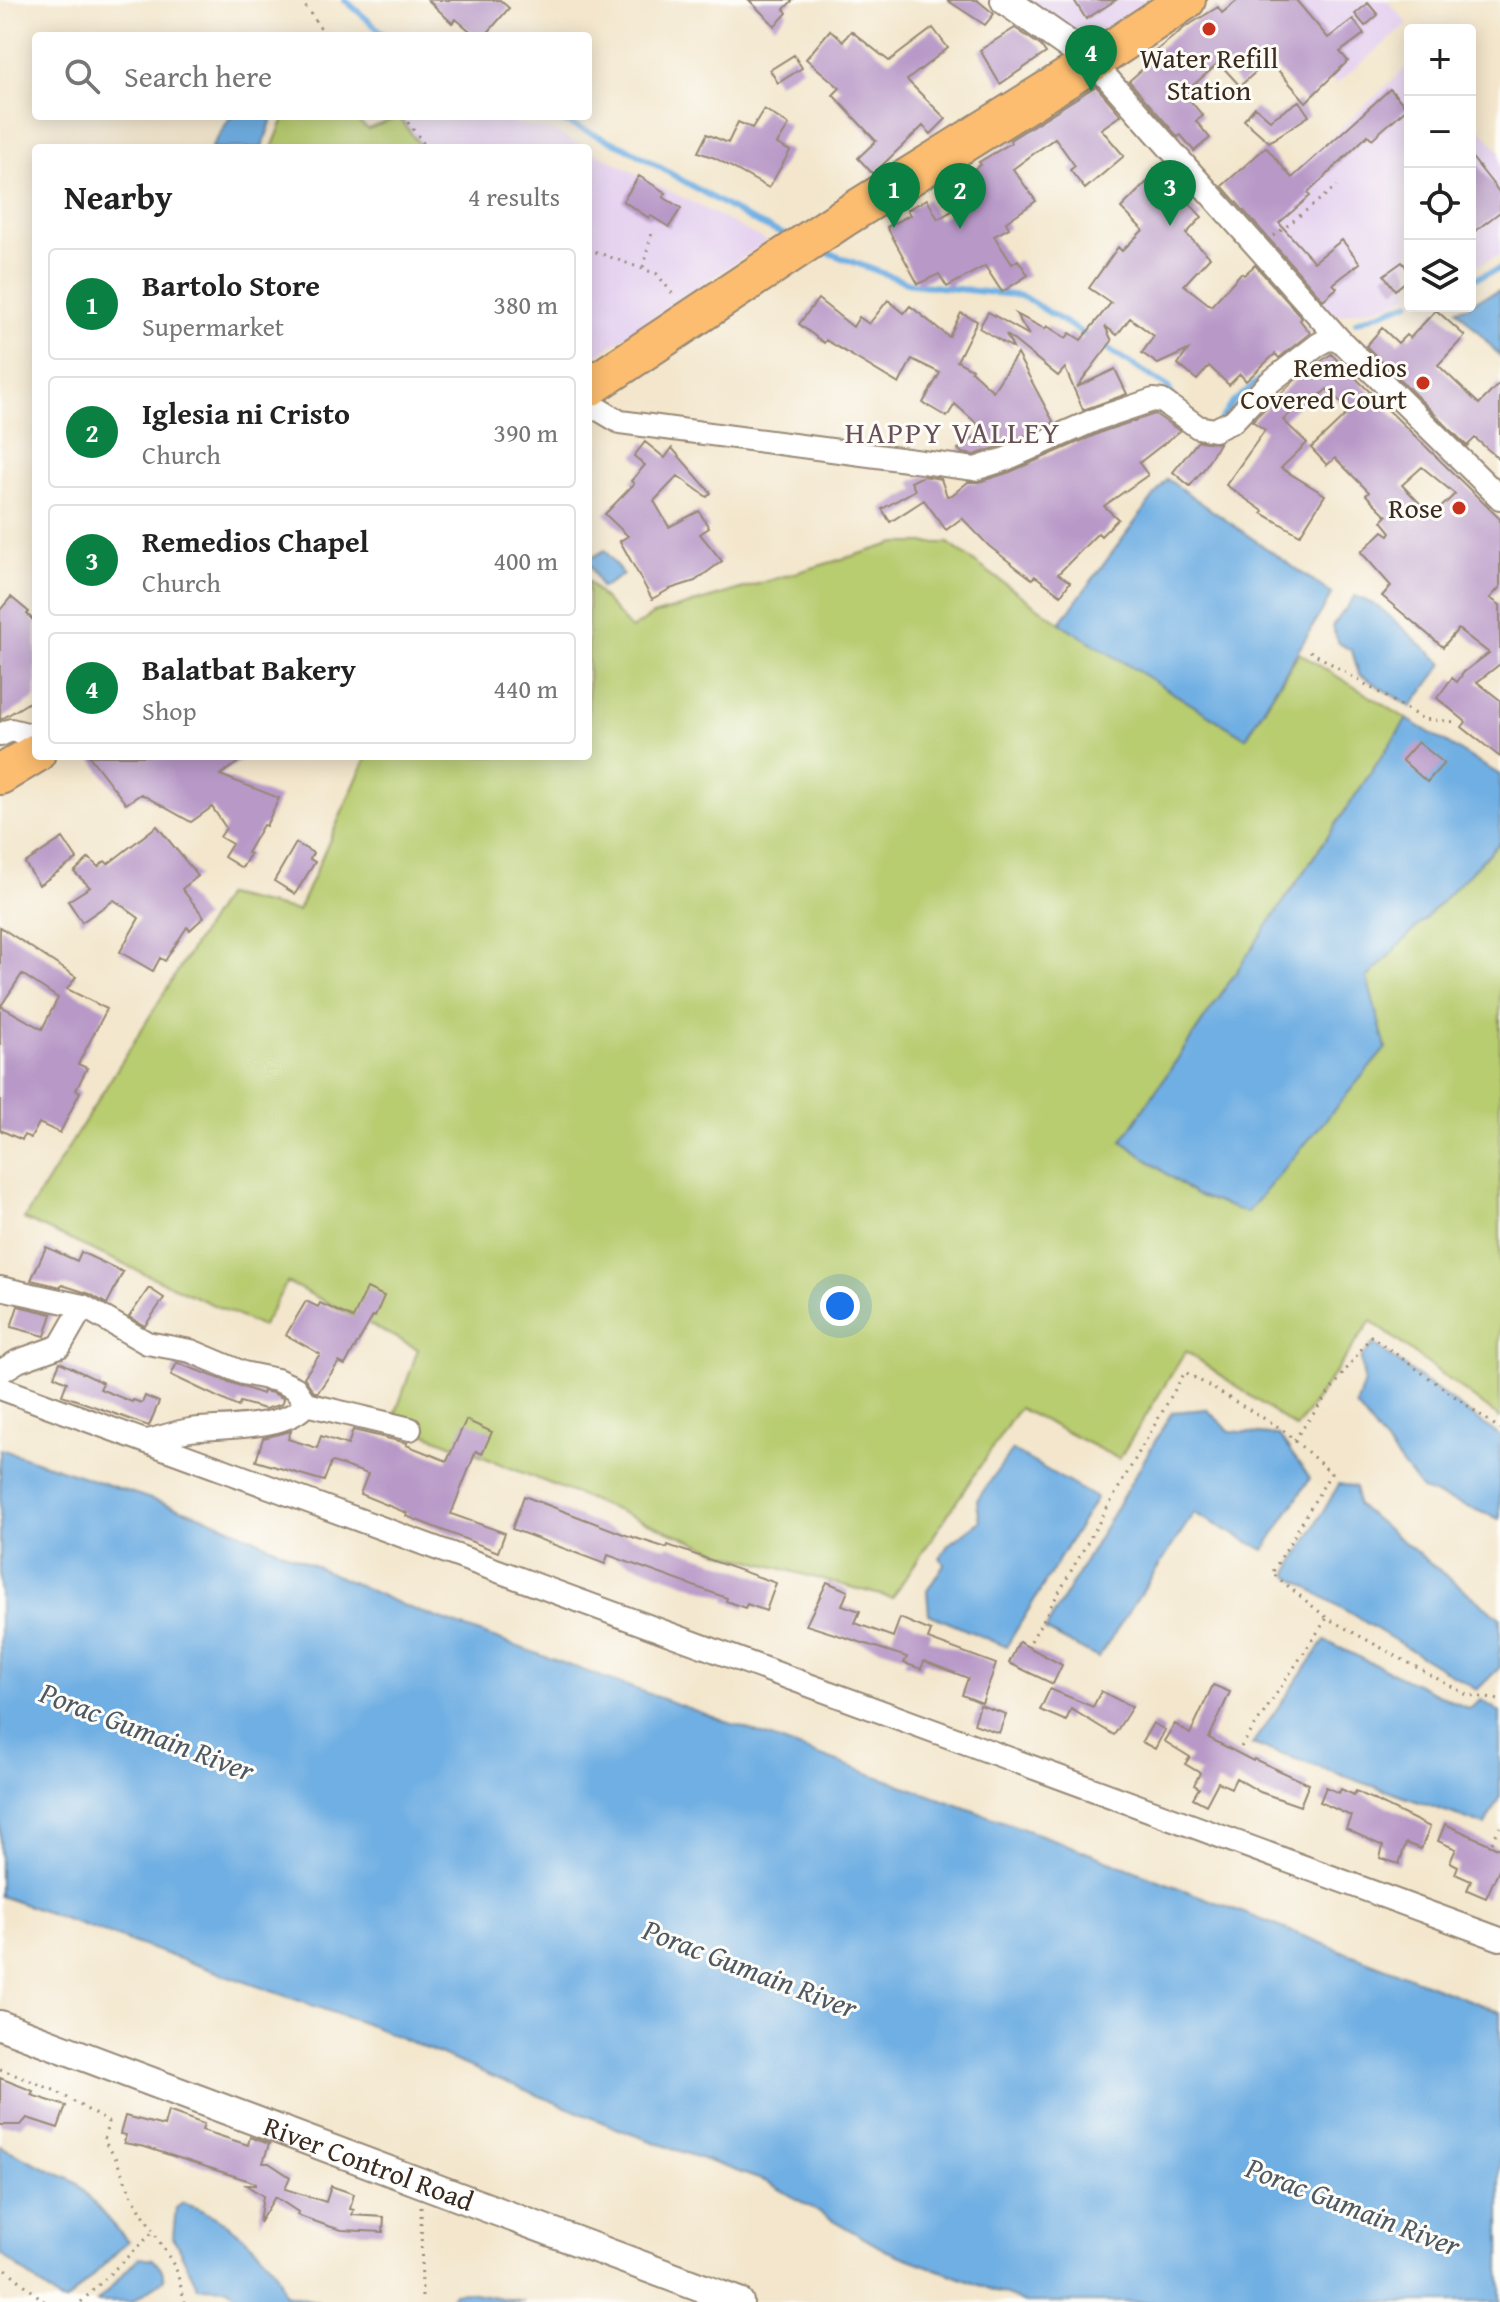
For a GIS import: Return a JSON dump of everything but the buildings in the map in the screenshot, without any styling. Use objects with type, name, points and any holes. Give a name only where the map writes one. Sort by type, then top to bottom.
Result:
[{"type":"highway","points":[[592,385],[843,218],[1093,62],[1186,0]]},
{"type":"highway","points":[[0,775],[32,755]]},
{"type":"street","points":[[1005,0],[1093,62],[1341,341],[1500,498]]},
{"type":"street","points":[[592,405],[620,422],[975,469],[1006,459],[1099,418],[1153,400],[1162,401],[1198,427],[1214,430],[1226,426],[1270,382],[1319,344],[1328,339],[1341,341]]},
{"type":"street","points":[[0,735],[11,730],[32,736]]},
{"type":"street","points":[[0,1288],[83,1306],[147,1343],[191,1351],[243,1373],[277,1380],[295,1388],[306,1404],[410,1429]]},
{"type":"street","points":[[0,1372],[18,1361],[60,1346],[83,1306]]},
{"type":"street","points":[[0,1388],[1500,1939]]},
{"type":"street","points":[[147,1441],[188,1431],[254,1426],[300,1412],[306,1404]]},
{"type":"street","name":"River Control Road","points":[[0,2025],[739,2302]]},
{"type":"path","points":[[301,0],[323,32]]},
{"type":"path","points":[[406,120],[424,144]]},
{"type":"path","points":[[1259,248],[1337,186]]},
{"type":"path","points":[[643,267],[653,229]]},
{"type":"path","points":[[592,250],[657,274],[692,318]]},
{"type":"path","points":[[1310,651],[1423,719],[1456,722]]},
{"type":"path","points":[[1294,1440],[1371,1336],[1500,1429]]},
{"type":"path","points":[[1031,1641],[1185,1372],[1282,1429],[1331,1473],[1272,1573],[1327,1618],[1467,1695],[1500,1700]]},
{"type":"path","points":[[1241,1747],[1327,1618]]},
{"type":"path","points":[[1492,1842],[1500,1827]]},
{"type":"path","points":[[0,2069],[56,2091],[108,2122],[104,2141],[176,2269],[185,2302]]},
{"type":"path","points":[[421,2183],[422,2302]]},
{"type":"path","points":[[81,2302],[153,2232]]},
{"type":"path","points":[[0,2264],[45,2302]]},
{"type":"shaded area","points":[[1013,0],[1147,0],[1079,47]]},
{"type":"shaded area","points":[[1266,0],[1387,0],[1408,24],[1404,24],[1404,27],[1336,84]]},
{"type":"shaded area","points":[[1404,70],[1404,297],[1386,305],[1328,317],[1241,220]]},
{"type":"shaded area","points":[[401,120],[496,120],[551,130],[578,144],[419,144]]},
{"type":"shaded area","points":[[1476,124],[1500,152],[1500,255],[1476,265]]},
{"type":"shaded area","points":[[592,151],[767,241],[592,358]]},
{"type":"green space","points":[[283,120],[356,120],[368,129],[391,120],[401,120],[419,144],[274,144]]},
{"type":"green space","points":[[896,543],[948,543],[1060,623],[1246,738],[1299,653],[1407,719],[1122,1141],[1194,1194],[1367,978],[1500,842],[1500,1418],[1371,1321],[1296,1428],[1186,1351],[1119,1459],[1019,1408],[892,1598],[723,1553],[393,1421],[418,1349],[287,1282],[262,1327],[24,1219],[225,895],[298,911],[365,760],[592,760],[592,585],[631,629],[653,615]]},
{"type":"water","points":[[228,120],[272,120],[263,144],[214,144]]},
{"type":"water","points":[[1498,291],[1500,293],[1500,356],[1460,312],[1476,312],[1476,300]]},
{"type":"water","points":[[1167,479],[1332,594],[1246,738],[1060,623]]},
{"type":"water","points":[[605,550],[623,575],[601,588],[592,569],[592,558]]},
{"type":"water","points":[[1355,596],[1378,606],[1443,664],[1411,707],[1359,674],[1352,651],[1339,643],[1332,627]]},
{"type":"water","points":[[1407,719],[1500,775],[1500,842],[1367,978],[1386,1048],[1247,1213],[1194,1194],[1122,1141]]},
{"type":"water","points":[[1373,1344],[1500,1436],[1500,1519],[1422,1490],[1356,1406],[1364,1382],[1361,1358]]},
{"type":"water","points":[[1206,1409],[1230,1431],[1279,1436],[1310,1478],[1264,1550],[1194,1513],[1098,1658],[1045,1630],[1172,1412]]},
{"type":"water","name":"Porac Gumain River","points":[[0,1449],[208,1518],[402,1605],[1060,1842],[1500,2012],[1500,2302],[1025,2302],[885,2250],[767,2182],[626,2132],[374,2027],[0,1896]]},
{"type":"water","points":[[1012,1450],[1096,1498],[1006,1647],[929,1614],[927,1591],[944,1564],[940,1557],[949,1544],[980,1521],[977,1500]]},
{"type":"water","points":[[1339,1484],[1356,1487],[1357,1505],[1500,1618],[1500,1667],[1477,1690],[1287,1575]]},
{"type":"water","points":[[1325,1641],[1469,1709],[1481,1700],[1500,1712],[1500,1796],[1485,1825],[1252,1744]]},
{"type":"water","points":[[0,2146],[77,2183],[128,2241],[66,2302],[61,2302],[0,2253]]},
{"type":"water","points":[[183,2203],[230,2226],[259,2250],[279,2279],[284,2294],[319,2302],[243,2302],[228,2288],[198,2287],[173,2237],[176,2208]]},
{"type":"water","points":[[139,2257],[153,2259],[162,2270],[164,2279],[132,2302],[97,2302]]},
{"type":"water","points":[[468,2292],[524,2302],[446,2302],[453,2293]]},
{"type":"waterway","points":[[345,0],[381,32]]},
{"type":"waterway","points":[[560,120],[625,147],[747,218],[789,237]]},
{"type":"waterway","points":[[818,249],[912,284],[1022,296],[1092,339]]},
{"type":"waterway","points":[[1476,278],[1500,269]]},
{"type":"waterway","points":[[1356,322],[1404,304]]},
{"type":"waterway","points":[[1101,345],[1168,387],[1174,399]]},
{"type":"waterway","points":[[1221,419],[1233,402],[1261,379]]},
{"type":"place","name":"Water Refill Station","points":[[1209,29]]},
{"type":"place","name":"Balatbat Bakery","points":[[1091,91]]},
{"type":"place","name":"Remedios Chapel","points":[[1170,226]]},
{"type":"place","name":"Bartolo Store","points":[[894,228]]},
{"type":"place","name":"Iglesia ni Cristo","points":[[960,229]]},
{"type":"place","name":"Remedios Covered Court","points":[[1423,383]]},
{"type":"place","name":"Rose","points":[[1459,508]]},
{"type":"district","name":"HAPPY VALLEY","points":[[953,433]]}]
